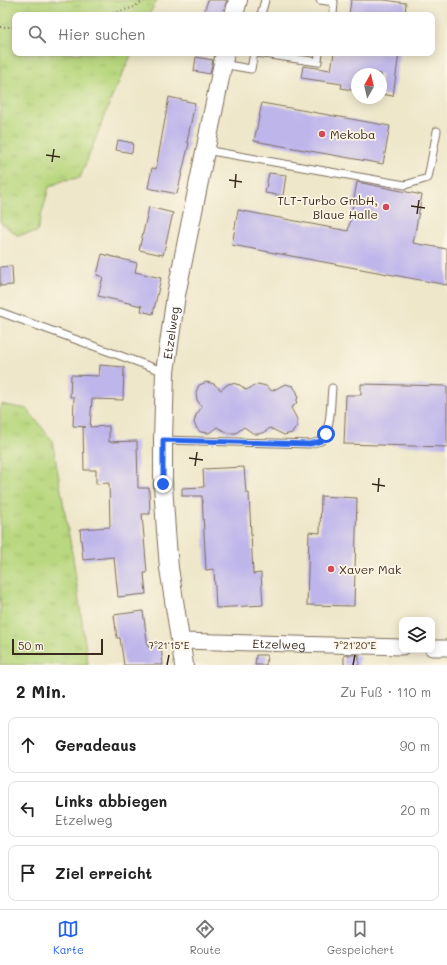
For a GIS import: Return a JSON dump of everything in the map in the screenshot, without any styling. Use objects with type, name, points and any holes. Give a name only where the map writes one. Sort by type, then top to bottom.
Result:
[{"type":"street","points":[[235,12],[238,0]]},
{"type":"street","name":"Etzelweg","points":[[184,665],[169,568],[166,531],[163,484],[165,372],[176,295],[224,59]]},
{"type":"street","name":"Etzelweg","points":[[181,641],[399,647]]},
{"type":"street","points":[[435,648],[447,648]]},
{"type":"lane","points":[[262,12],[265,0]]},
{"type":"lane","points":[[320,0],[334,2],[332,12]]},
{"type":"lane","points":[[224,59],[251,69],[254,56]]},
{"type":"lane","points":[[276,56],[318,62],[319,56]]},
{"type":"lane","points":[[205,150],[404,185],[428,178],[437,131]]},
{"type":"lane","points":[[0,312],[165,372]]},
{"type":"lane","points":[[163,440],[310,444],[321,441],[326,434],[332,388]]},
{"type":"path","points":[[117,12],[132,8],[145,0]]},
{"type":"path","points":[[0,27],[12,27]]},
{"type":"green space","points":[[0,0],[157,0],[151,12],[12,12],[12,56],[131,56],[112,97],[80,178],[64,180],[49,187],[37,232],[17,235],[0,222]]},
{"type":"green space","points":[[0,404],[27,409],[52,440],[73,558],[88,665],[0,665]]},
{"type":"building","points":[[208,0],[227,0],[223,12],[204,12]]},
{"type":"building","points":[[351,0],[384,0],[406,3],[405,12],[349,12]]},
{"type":"building","points":[[333,56],[399,56],[393,96],[387,95],[387,68],[351,68],[351,90],[341,88],[342,84],[301,78],[303,66],[331,70]]},
{"type":"building","points":[[196,57],[213,60],[210,74],[194,71]]},
{"type":"building","points":[[169,97],[195,103],[187,142],[189,143],[177,194],[148,188],[152,168],[156,169]]},
{"type":"building","name":"Mekoba","points":[[262,103],[390,126],[383,164],[254,141]]},
{"type":"building","points":[[118,140],[133,143],[132,153],[116,150]]},
{"type":"building","points":[[269,173],[286,175],[283,196],[265,193]]},
{"type":"building","points":[[357,182],[422,195],[413,243],[447,249],[447,285],[232,245],[238,210],[348,231]]},
{"type":"building","points":[[149,207],[173,213],[163,255],[139,250]]},
{"type":"building","points":[[102,254],[137,263],[135,272],[161,278],[153,314],[141,311],[142,306],[98,296],[103,277],[97,275]]},
{"type":"building","points":[[12,266],[13,285],[0,286],[0,267]]},
{"type":"building","points":[[100,365],[124,367],[123,400],[92,399],[90,427],[109,426],[109,442],[137,441],[138,488],[149,488],[150,514],[142,514],[147,573],[144,573],[146,594],[118,597],[114,557],[83,560],[80,529],[110,527],[109,483],[96,484],[96,470],[84,470],[83,427],[86,427],[73,426],[74,397],[70,397],[71,375],[99,376]]},
{"type":"building","points":[[207,382],[214,384],[221,390],[228,384],[232,383],[240,385],[246,390],[258,384],[266,386],[272,391],[285,384],[293,386],[298,396],[296,404],[291,408],[297,419],[297,426],[292,433],[284,435],[270,428],[265,432],[254,434],[244,427],[236,433],[228,433],[217,427],[209,433],[201,432],[194,423],[196,415],[202,407],[197,400],[196,392],[199,385]]},
{"type":"building","points":[[361,384],[447,386],[447,447],[344,444],[346,395],[361,395]]},
{"type":"building","points":[[244,467],[246,493],[249,493],[253,574],[261,573],[263,605],[216,608],[214,569],[206,570],[202,496],[182,496],[182,488],[204,487],[203,469]]},
{"type":"building","name":"Xaver Mak","points":[[321,496],[357,498],[354,606],[307,605],[309,532],[320,533]]},
{"type":"building","points":[[143,611],[148,647],[161,645],[163,665],[124,665],[120,638],[117,638],[114,615]]},
{"type":"building","points":[[256,655],[267,655],[266,665],[255,665]]},
{"type":"building","points":[[344,655],[359,655],[359,665],[344,665]]},
{"type":"place","name":"Mekoba","points":[[322,134]]},
{"type":"place","name":"TLT-Turbo GmbH, Blaue Halle","points":[[386,207]]},
{"type":"place","name":"Xaver Mak","points":[[331,569]]},
{"type":"route","points":[[163,484],[163,440],[310,444],[321,441],[326,434]]}]
